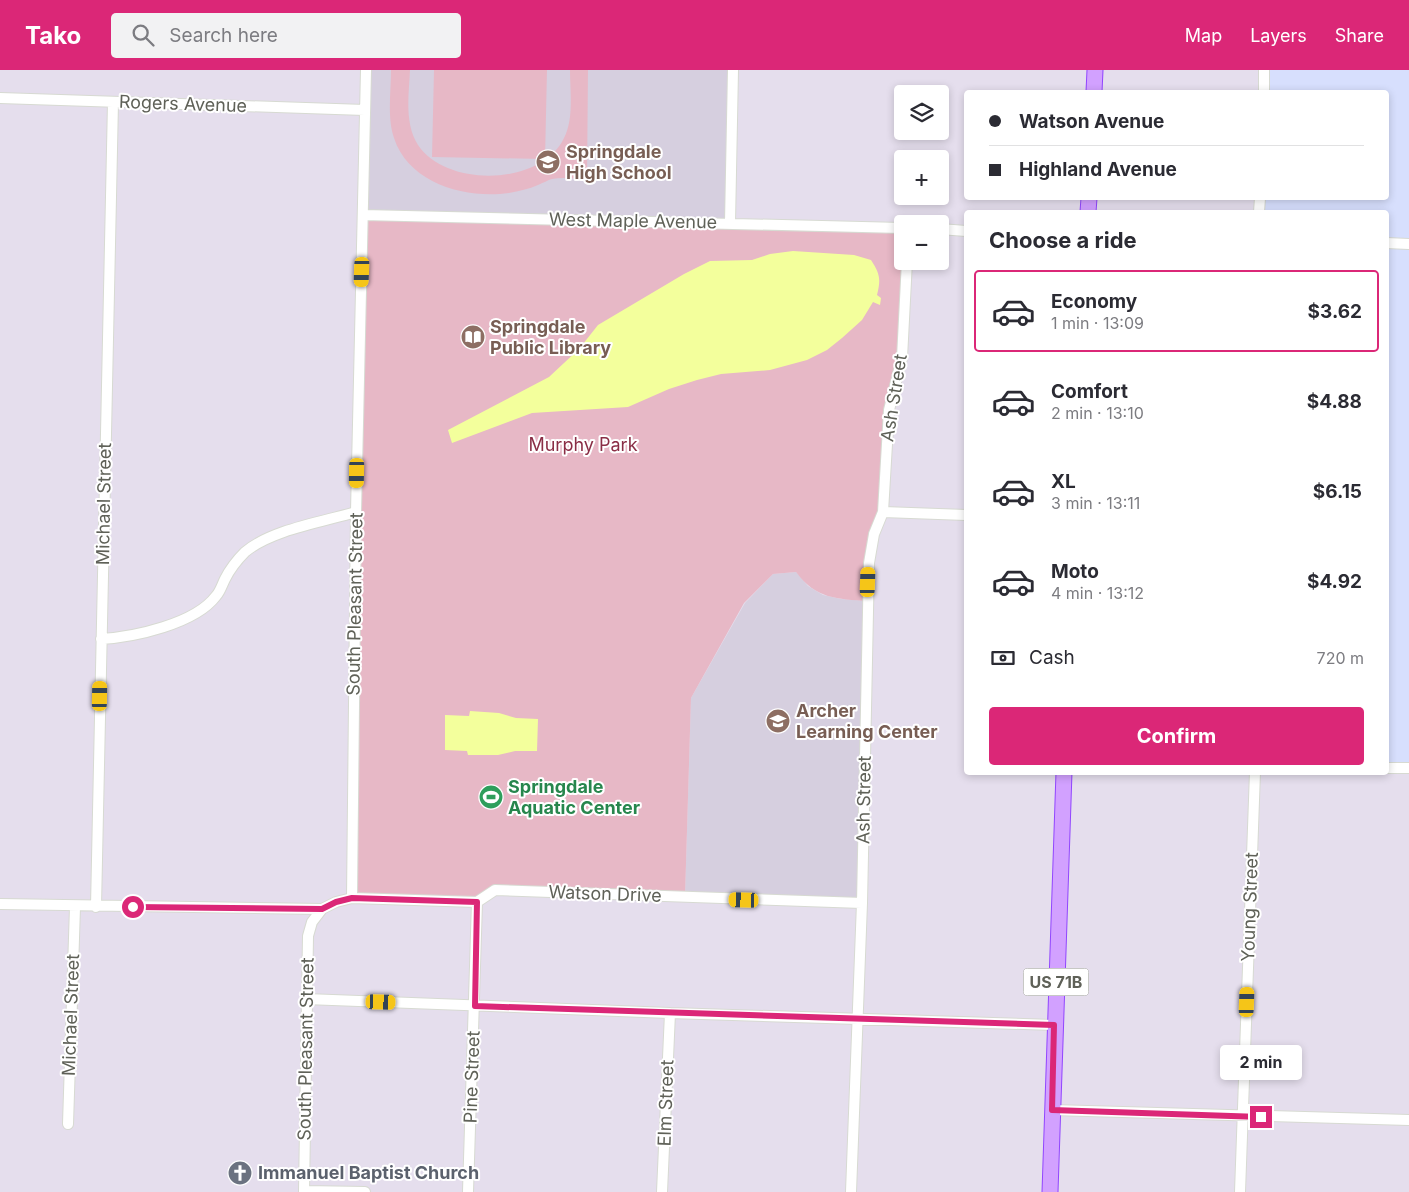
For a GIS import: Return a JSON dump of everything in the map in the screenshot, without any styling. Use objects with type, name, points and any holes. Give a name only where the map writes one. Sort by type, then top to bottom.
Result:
[{"type":"main road","points":[[1094,90],[1095,70]]},
{"type":"main road","name":"US 71B","points":[[1050,1192],[1054,1025],[1064,775]]},
{"type":"street","name":"South Pleasant Street","points":[[352,898],[356,512],[366,70]]},
{"type":"street","points":[[730,223],[733,70]]},
{"type":"street","points":[[1264,70],[1264,90]]},
{"type":"street","name":"Rogers Avenue","points":[[0,98],[365,110]]},
{"type":"street","name":"Michael Street","points":[[96,907],[113,102]]},
{"type":"street","name":"West Maple Avenue","points":[[363,215],[894,228]]},
{"type":"street","points":[[949,230],[964,231]]},
{"type":"street","points":[[1389,243],[1409,244]]},
{"type":"street","name":"Ash Street","points":[[851,1192],[862,903],[869,563],[874,534],[883,512],[889,410],[902,358],[907,270]]},
{"type":"street","points":[[101,639],[117,638],[182,621],[200,611],[217,596],[229,572],[246,551],[275,534],[356,512]]},
{"type":"street","points":[[883,512],[964,515]]},
{"type":"street","points":[[1389,768],[1409,768]]},
{"type":"street","name":"Young Street","points":[[1240,1192],[1255,775]]},
{"type":"street","name":"Watson Drive","points":[[477,902],[495,890],[862,903]]},
{"type":"street","points":[[0,904],[96,907],[322,909],[336,902],[352,898],[477,902]]},
{"type":"street","name":"Pine Street","points":[[468,1192],[477,902]]},
{"type":"street","name":"Michael Street","points":[[68,1124],[75,906]]},
{"type":"street","name":"South Pleasant Street","points":[[304,1191],[308,936],[312,922],[322,909]]},
{"type":"street","points":[[306,999],[1054,1025]]},
{"type":"street","name":"Elm Street","points":[[662,1192],[670,1013]]},
{"type":"street","points":[[1052,1110],[1409,1120]]},
{"type":"street","points":[[304,1191],[365,1192]]},
{"type":"shaded area","name":"Springdale High School","points":[[366,70],[733,70],[730,223],[363,215]]},
{"type":"shaded area","points":[[1264,70],[1409,70],[1409,768],[1389,768],[1389,210],[1259,210],[1260,200],[1389,200],[1389,90],[1264,90]]},
{"type":"shaded area","points":[[793,251],[854,255],[871,260],[878,273],[879,285],[877,295],[881,298],[880,305],[873,302],[862,320],[827,350],[807,360],[770,370],[721,374],[697,380],[669,389],[628,407],[532,413],[452,443],[448,430],[549,377],[579,349],[598,325],[684,274],[710,261],[752,260],[770,254]]},
{"type":"shaded area","name":"Archer Learning Center","points":[[796,572],[808,586],[823,595],[841,599],[868,601],[862,903],[685,897],[691,698],[745,603],[773,574]]},
{"type":"shaded area","points":[[470,711],[499,713],[516,718],[538,719],[537,751],[515,751],[498,755],[468,755],[467,751],[445,750],[445,715],[469,716]]},
{"type":"green space","points":[[391,70],[410,70],[409,118],[418,145],[432,159],[450,169],[471,174],[493,176],[515,173],[536,165],[552,154],[564,138],[569,122],[571,105],[570,70],[588,70],[587,179],[552,179],[524,190],[492,194],[458,190],[441,185],[426,177],[412,167],[401,154],[394,138],[390,113]]},
{"type":"green space","points":[[434,70],[547,70],[545,159],[432,157]]},
{"type":"green space","name":"Murphy Park","points":[[363,215],[894,228],[894,270],[903,270],[904,339],[889,410],[883,512],[874,534],[868,601],[837,598],[819,593],[811,588],[796,572],[773,574],[744,603],[691,698],[685,897],[495,890],[477,902],[352,898]]},
{"type":"place","name":"Springdale High School","points":[[548,162]]},
{"type":"place","name":"Springdale Public Library","points":[[473,337]]},
{"type":"place","name":"Archer Learning Center","points":[[778,721]]},
{"type":"place","name":"Springdale Aquatic Center","points":[[491,797]]},
{"type":"place","name":"Immanuel Baptist Church","points":[[240,1173]]},
{"type":"route","points":[[133,907],[322,909],[336,902],[352,898],[477,902],[475,1006],[1054,1025],[1052,1110],[1261,1117]]}]
